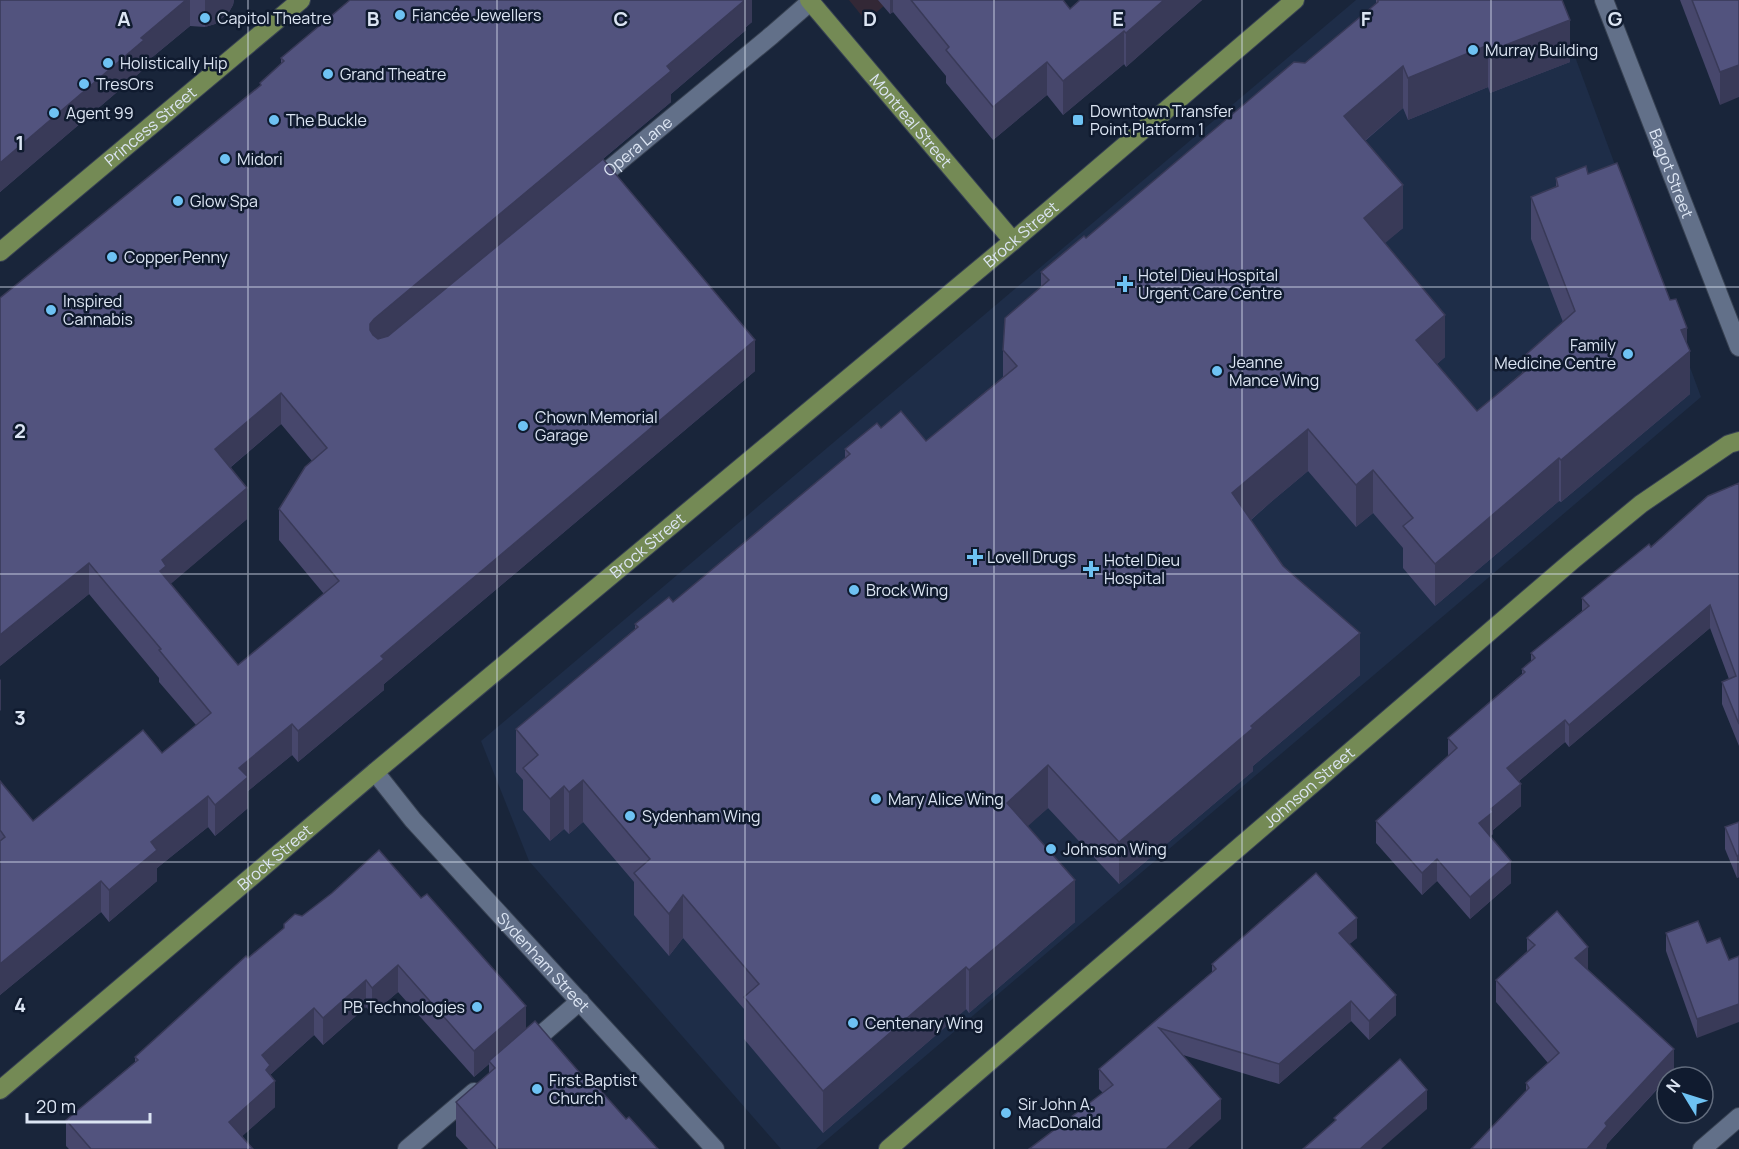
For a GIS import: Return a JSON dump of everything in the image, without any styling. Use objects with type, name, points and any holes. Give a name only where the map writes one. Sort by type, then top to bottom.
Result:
[{"type":"main road","name":"Princess Street","points":[[0,252],[301,0]]},
{"type":"main road","name":"Brock Street","points":[[0,1090],[375,772],[1013,241],[1295,0]]},
{"type":"main road","name":"Montreal Street","points":[[809,1],[1013,241]]},
{"type":"main road","name":"Johnson Street","points":[[888,1149],[1573,560],[1641,504],[1729,444],[1739,441]]},
{"type":"street","name":"Bagot Street","points":[[1604,0],[1739,347]]},
{"type":"street","name":"Opera Lane","points":[[577,196],[772,35],[809,1]]},
{"type":"street","name":"Sydenham Street","points":[[375,772],[413,820],[715,1149]]},
{"type":"street","points":[[516,1056],[580,1001]]},
{"type":"street","points":[[407,1149],[490,1078]]},
{"type":"street","points":[[1702,1149],[1739,1117]]},
{"type":"shaded area","points":[[849,0],[891,0],[866,21]]},
{"type":"shaded area","name":"Hotel Dieu Hospital","points":[[1356,0],[1554,0],[1701,397],[816,1149],[781,1149],[529,861],[481,741]]},
{"type":"building","points":[[0,0],[186,0],[141,38],[144,40],[0,163]]},
{"type":"building","points":[[350,0],[745,0],[667,66],[671,71],[374,319],[370,324],[370,330],[378,339],[388,336],[603,159],[755,340],[381,656],[384,659],[298,731],[292,724],[239,768],[248,777],[215,805],[208,796],[151,842],[157,850],[109,890],[101,881],[0,964],[0,841],[5,837],[0,830],[0,781],[33,821],[143,730],[162,753],[211,713],[89,563],[0,635],[0,298],[261,85],[260,83],[284,61],[281,58]],"holes":[[[281,393],[327,448],[305,467],[279,509],[339,581],[238,665],[160,571],[166,566],[162,560],[247,488],[215,449]]]},
{"type":"building","points":[[911,0],[1063,0],[1070,9],[1080,0],[1164,0],[1126,33],[1124,31],[1063,81],[1047,62],[993,107],[946,50],[949,47]]},
{"type":"building","name":"Hotel Dieu Hospital","points":[[1378,0],[1562,0],[1570,20],[1490,51],[1488,45],[1408,78],[1403,66],[1344,116],[1403,185],[1364,218],[1445,315],[1416,340],[1477,411],[1530,367],[1522,358],[1575,311],[1531,197],[1558,186],[1556,178],[1586,166],[1588,174],[1617,163],[1670,300],[1676,299],[1687,328],[1681,330],[1690,351],[1561,460],[1559,458],[1435,564],[1403,526],[1413,518],[1373,470],[1356,485],[1308,429],[1232,493],[1283,566],[1360,633],[1119,842],[1048,765],[1007,803],[1075,880],[969,970],[966,967],[823,1091],[744,997],[759,984],[683,895],[669,914],[634,873],[650,859],[583,780],[569,792],[564,786],[550,799],[523,768],[538,755],[516,729],[638,627],[635,624],[669,597],[673,602],[850,454],[845,449],[877,423],[881,428],[901,411],[926,441],[1017,366],[1003,350],[1005,318],[1049,280],[1041,272],[1084,236],[1086,238],[1294,62],[1305,63]]},
{"type":"building","points":[[1692,0],[1739,0],[1739,65],[1720,72]]},
{"type":"building","points":[[1739,483],[1739,724],[1722,682],[1736,676],[1710,605],[1569,725],[1565,720],[1507,768],[1521,784],[1491,809],[1493,812],[1479,823],[1511,861],[1470,897],[1437,859],[1422,873],[1376,821],[1457,748],[1448,738],[1525,672],[1522,669],[1535,658],[1531,653],[1589,606],[1582,598],[1649,544],[1651,547],[1708,496]]},
{"type":"building","points":[[1739,822],[1739,855],[1737,856],[1725,827]]},
{"type":"building","points":[[379,850],[421,898],[427,894],[526,1006],[474,1051],[398,965],[372,988],[366,980],[323,1018],[314,1008],[262,1055],[270,1065],[266,1070],[275,1081],[229,1122],[253,1149],[91,1149],[66,1120],[138,1060],[135,1057],[246,956],[248,958],[284,928],[284,924],[295,914],[302,916],[332,893]]},
{"type":"building","points":[[1316,873],[1357,918],[1339,933],[1396,995],[1369,1021],[1351,1001],[1279,1064],[1159,1028],[1221,1099],[1166,1149],[1029,1149],[1113,1085],[1099,1069],[1216,969],[1212,964]]},
{"type":"building","points":[[1557,911],[1588,947],[1575,958],[1674,1049],[1659,1065],[1655,1065],[1655,1069],[1605,1123],[1607,1126],[1587,1149],[1471,1149],[1529,1088],[1526,1083],[1559,1053],[1496,980],[1535,945],[1527,938]]},
{"type":"building","points":[[1698,921],[1707,943],[1720,938],[1729,960],[1739,956],[1739,1004],[1697,1019],[1666,933]]},
{"type":"building","points":[[535,1021],[592,1087],[595,1084],[626,1119],[629,1117],[658,1149],[497,1149],[456,1102],[495,1068],[489,1061]]},
{"type":"building","points":[[1400,1059],[1427,1090],[1360,1149],[1303,1149],[1336,1120],[1334,1118]]},
{"type":"place","name":"Fiancée Jewellers","points":[[400,15]]},
{"type":"place","name":"Capitol Theatre","points":[[205,18]]},
{"type":"place","name":"Murray Building","points":[[1473,50]]},
{"type":"place","name":"Holistically Hip","points":[[108,63]]},
{"type":"place","name":"Grand Theatre","points":[[328,74]]},
{"type":"place","name":"TresOrs","points":[[84,84]]},
{"type":"place","name":"Agent 99","points":[[54,113]]},
{"type":"place","name":"The Buckle","points":[[274,120]]},
{"type":"place","name":"Downtown Transfer Point Platform 1","points":[[1078,120]]},
{"type":"place","name":"Midori","points":[[225,159]]},
{"type":"place","name":"Glow Spa","points":[[178,201]]},
{"type":"place","name":"Copper Penny","points":[[112,257]]},
{"type":"place","name":"Hotel Dieu Hospital Urgent Care Centre","points":[[1125,284]]},
{"type":"place","name":"Inspired Cannabis","points":[[51,310]]},
{"type":"place","name":"Family Medicine Centre","points":[[1628,354]]},
{"type":"place","name":"Jeanne Mance Wing","points":[[1217,371]]},
{"type":"place","name":"Chown Memorial Garage","points":[[523,426]]},
{"type":"place","name":"Lovell Drugs","points":[[975,557]]},
{"type":"place","name":"Hotel Dieu Hospital","points":[[1091,569]]},
{"type":"place","name":"Brock Wing","points":[[854,590]]},
{"type":"place","name":"Mary Alice Wing","points":[[876,799]]},
{"type":"place","name":"Sydenham Wing","points":[[630,816]]},
{"type":"place","name":"Johnson Wing","points":[[1051,849]]},
{"type":"place","name":"PB Technologies","points":[[477,1007]]},
{"type":"place","name":"Centenary Wing","points":[[853,1023]]},
{"type":"place","name":"First Baptist Church","points":[[537,1089]]},
{"type":"place","name":"Sir John A. MacDonald","points":[[1006,1113]]}]
